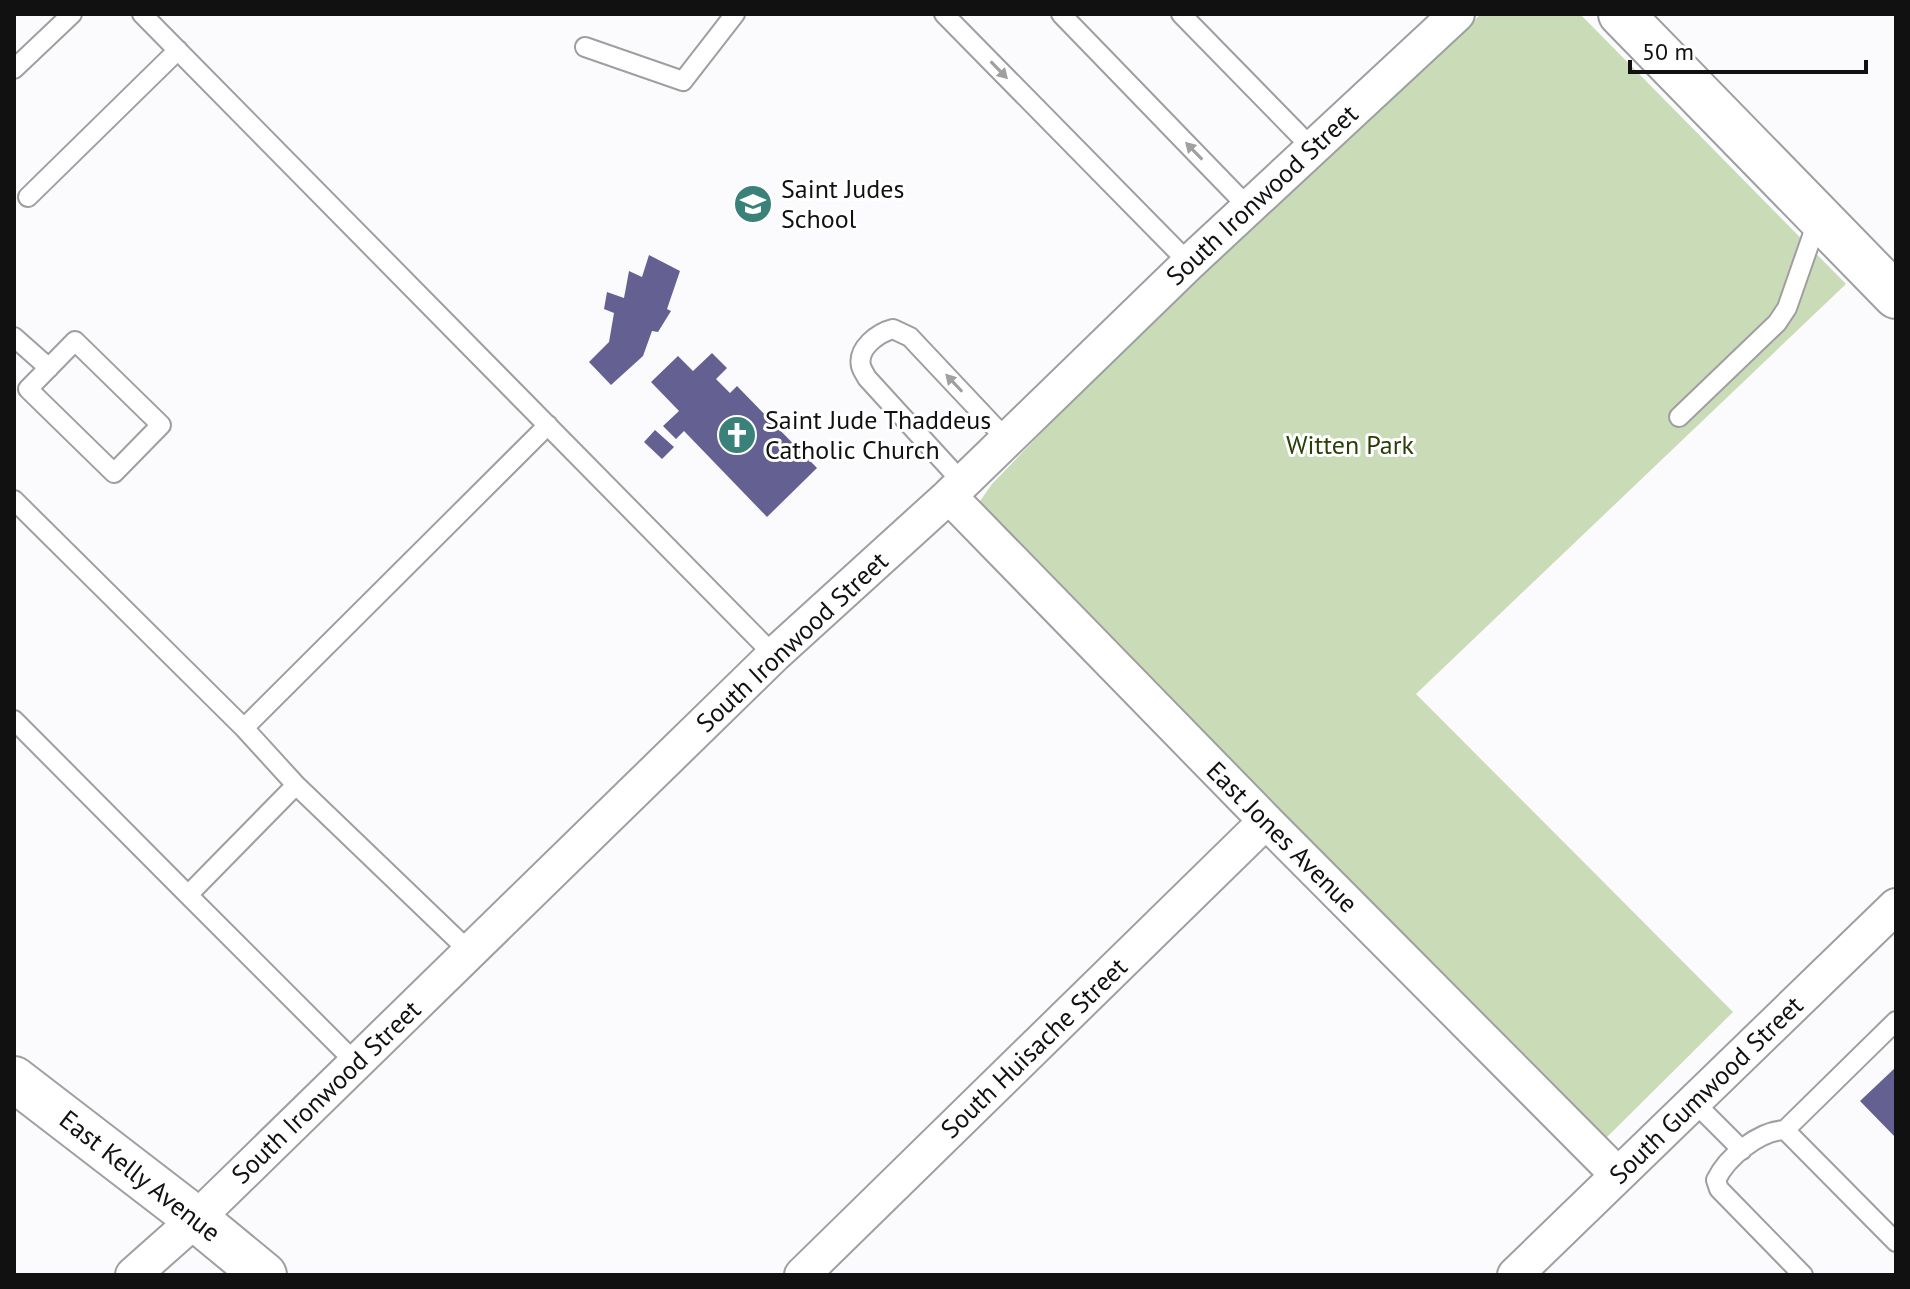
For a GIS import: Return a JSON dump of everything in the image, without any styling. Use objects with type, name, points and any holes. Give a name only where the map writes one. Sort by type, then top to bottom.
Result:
[{"type":"street","name":"South Ironwood Street","points":[[133,1275],[196,1219],[774,655],[956,489],[1248,207],[1457,14]]},
{"type":"street","points":[[1621,14],[1896,296]]},
{"type":"street","name":"East Jones Avenue","points":[[956,489],[1266,821],[1618,1175]]},
{"type":"street","name":"South Huisache Street","points":[[802,1275],[1266,821]]},
{"type":"street","name":"South Gumwood Street","points":[[1515,1275],[1896,906]]},
{"type":"street","name":"East Kelly Avenue","points":[[14,1079],[264,1275]]},
{"type":"lane","points":[[14,69],[72,14]]},
{"type":"lane","points":[[142,14],[774,655]]},
{"type":"lane","points":[[585,47],[683,81],[735,14]]},
{"type":"lane","points":[[944,14],[1189,263]]},
{"type":"lane","points":[[1061,14],[1248,207]]},
{"type":"lane","points":[[1181,14],[1312,148]]},
{"type":"lane","points":[[28,197],[178,50]]},
{"type":"lane","points":[[1679,417],[1782,316],[1819,217]]},
{"type":"lane","points":[[956,489],[867,378],[860,364],[862,351],[872,341],[882,332],[893,329],[910,337],[1007,440]]},
{"type":"lane","points":[[14,337],[49,368]]},
{"type":"lane","points":[[75,341],[161,425],[114,473],[28,389],[49,368],[75,341]]},
{"type":"lane","points":[[244,728],[548,425]]},
{"type":"lane","points":[[14,500],[244,728],[296,785],[470,952]]},
{"type":"lane","points":[[14,720],[356,1063]]},
{"type":"lane","points":[[188,895],[296,785]]},
{"type":"lane","points":[[1803,1275],[1716,1185],[1716,1180],[1750,1142],[1764,1134],[1785,1130],[1896,1021]]},
{"type":"lane","points":[[1694,1102],[1742,1150]]},
{"type":"lane","points":[[1785,1130],[1896,1242]]},
{"type":"green space","name":"Witten Park","points":[[1481,14],[1580,14],[1846,284],[1416,694],[1733,1012],[1602,1142],[982,513],[980,501],[992,484],[1046,428],[1185,289]]},
{"type":"building","points":[[649,255],[680,271],[667,309],[671,311],[658,332],[652,331],[643,356],[611,385],[589,362],[609,342],[614,313],[604,309],[607,292],[624,298],[629,271],[642,277]]},
{"type":"building","name":"Saint Jude Thaddeus Catholic Church","points":[[712,353],[727,368],[716,379],[730,393],[737,386],[817,468],[767,517],[684,431],[676,439],[663,426],[679,411],[651,382],[678,356],[693,371]]},
{"type":"building","points":[[655,430],[674,447],[662,459],[644,442]]},
{"type":"building","points":[[1896,1067],[1896,1138],[1860,1101]]},
{"type":"place","name":"Saint Judes School","points":[[753,204]]},
{"type":"place","name":"Saint Jude Thaddeus Catholic Church","points":[[737,435]]}]
